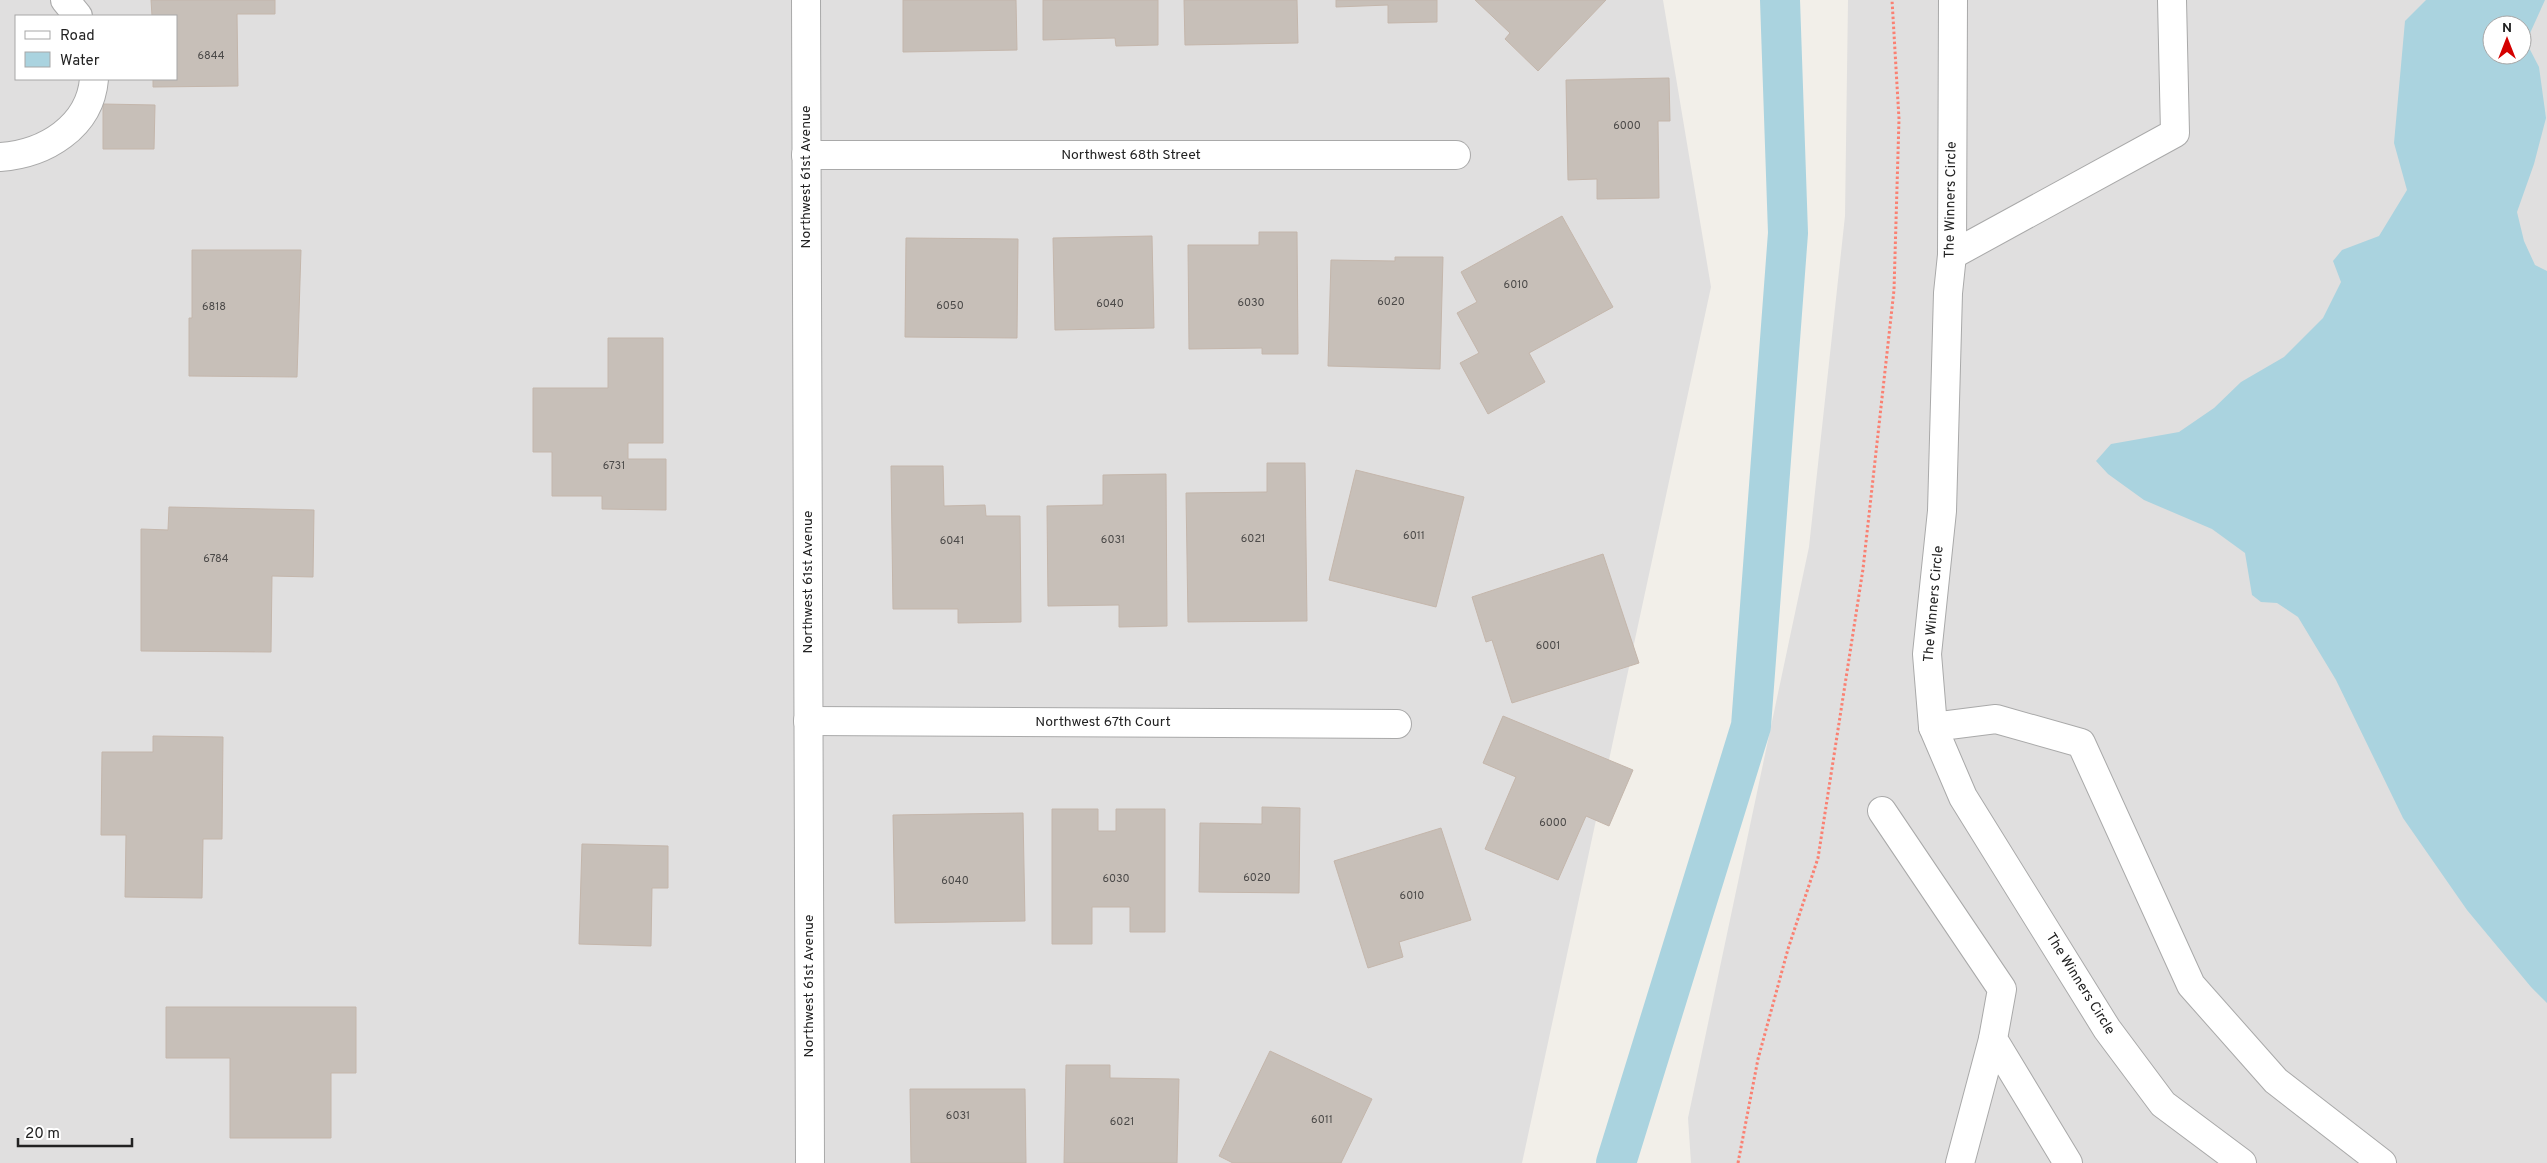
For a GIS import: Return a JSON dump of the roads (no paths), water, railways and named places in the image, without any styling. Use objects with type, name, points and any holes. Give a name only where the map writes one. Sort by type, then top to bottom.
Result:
[{"type":"street","points":[[65,0],[77,15]]},
{"type":"street","name":"Northwest 61st Avenue","points":[[806,0],[810,1163]]},
{"type":"street","name":"The Winners Circle","points":[[1953,0],[1952,255],[1948,293],[1942,511],[1927,654],[1933,727],[1964,798],[2107,1028],[2163,1104],[2242,1163]]},
{"type":"street","points":[[1952,255],[2175,133],[2172,0]]},
{"type":"street","points":[[0,157],[30,152],[48,145],[64,134],[79,119],[88,106],[94,80]]},
{"type":"street","name":"Northwest 68th Street","points":[[806,155],[1456,155]]},
{"type":"street","points":[[1933,727],[1996,719],[2081,743],[2191,985],[2276,1081],[2382,1163]]},
{"type":"street","name":"Northwest 67th Court","points":[[808,721],[1398,724]]},
{"type":"street","points":[[1882,811],[2002,989],[1993,1039],[1960,1163]]},
{"type":"street","points":[[1993,1039],[2068,1163]]},
{"type":"water","points":[[2426,0],[2545,0],[2532,29],[2532,15],[2482,15],[2482,65],[2532,65],[2532,54],[2539,67],[2546,118],[2534,164],[2517,212],[2524,241],[2535,265],[2547,271],[2547,1003],[2531,987],[2467,910],[2403,818],[2336,680],[2298,617],[2277,603],[2261,602],[2252,595],[2245,553],[2212,529],[2144,500],[2108,474],[2096,461],[2111,444],[2179,432],[2214,408],[2241,382],[2284,357],[2323,318],[2341,282],[2333,261],[2342,250],[2379,236],[2407,190],[2394,143],[2405,21]]},
{"type":"waterway","points":[[1616,1163],[1751,726],[1788,233],[1780,0]]}]
